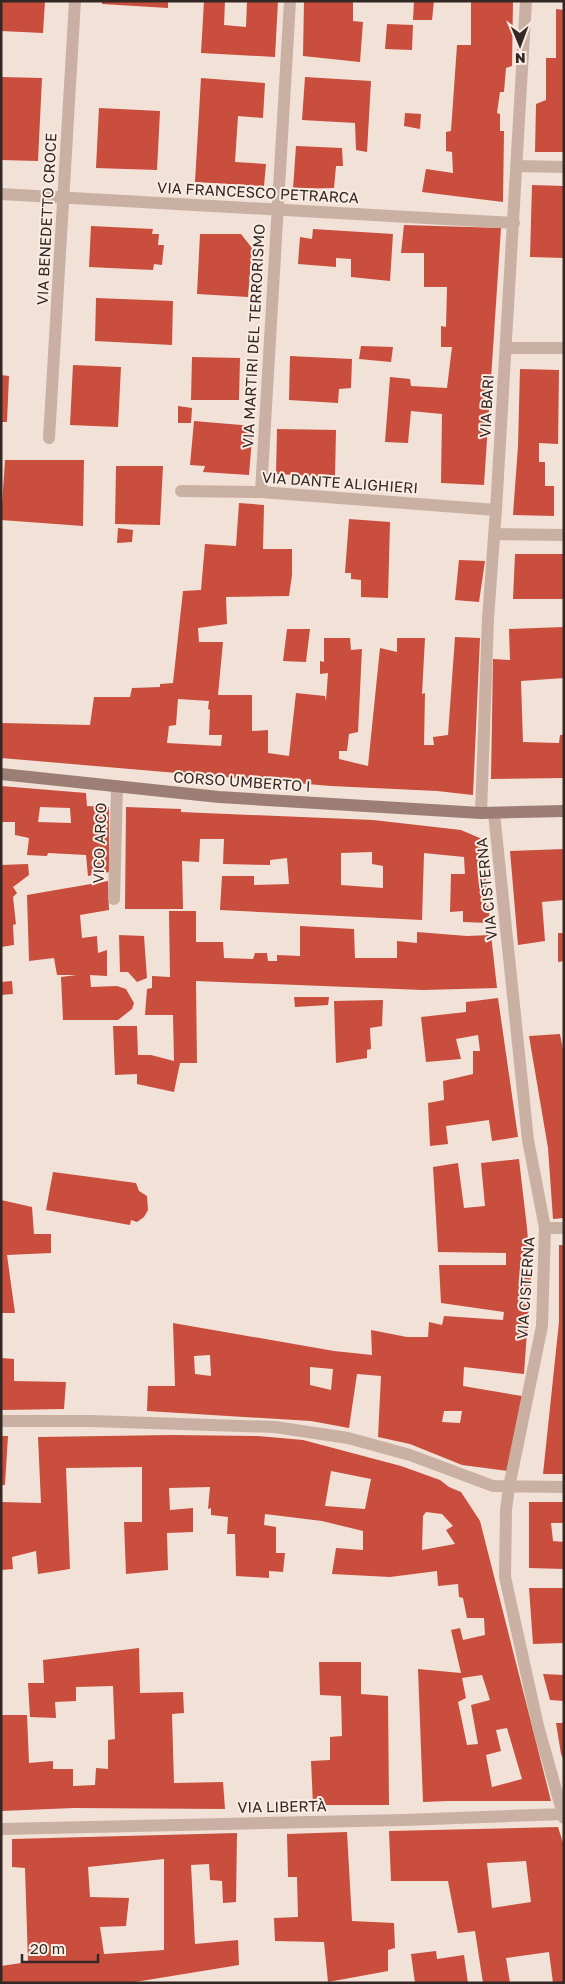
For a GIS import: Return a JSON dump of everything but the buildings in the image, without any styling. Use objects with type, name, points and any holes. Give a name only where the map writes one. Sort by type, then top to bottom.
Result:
[{"type":"main road","name":"CORSO UMBERTO I","points":[[1,774],[219,797],[481,814],[564,811]]},
{"type":"street","name":"VIA BENEDETTO CROCE","points":[[49,438],[75,1]]},
{"type":"street","name":"VIA MARTIRI DEL TERRORISMO","points":[[261,492],[290,1]]},
{"type":"street","name":"VIA BARI","points":[[481,814],[488,618],[495,534],[526,1]]},
{"type":"street","points":[[517,166],[564,167]]},
{"type":"street","name":"VIA FRANCESCO PETRARCA","points":[[1,194],[514,222]]},
{"type":"street","points":[[506,348],[564,348]]},
{"type":"street","name":"VIA DANTE ALIGHIERI","points":[[181,491],[261,492],[496,510]]},
{"type":"street","points":[[495,534],[564,536]]},
{"type":"street","name":"VICO ARCO","points":[[114,900],[117,787]]},
{"type":"street","name":"VIA CISTERNA","points":[[494,813],[528,1140],[545,1228],[542,1326],[509,1487],[506,1510],[505,1577],[538,1726],[559,1787],[563,1816]]},
{"type":"street","points":[[545,1228],[564,1228]]},
{"type":"street","points":[[1,1421],[91,1421],[275,1427],[348,1438],[410,1455],[493,1486],[564,1487]]},
{"type":"street","name":"VIA LIBERTÀ","points":[[1,1829],[563,1816]]}]
